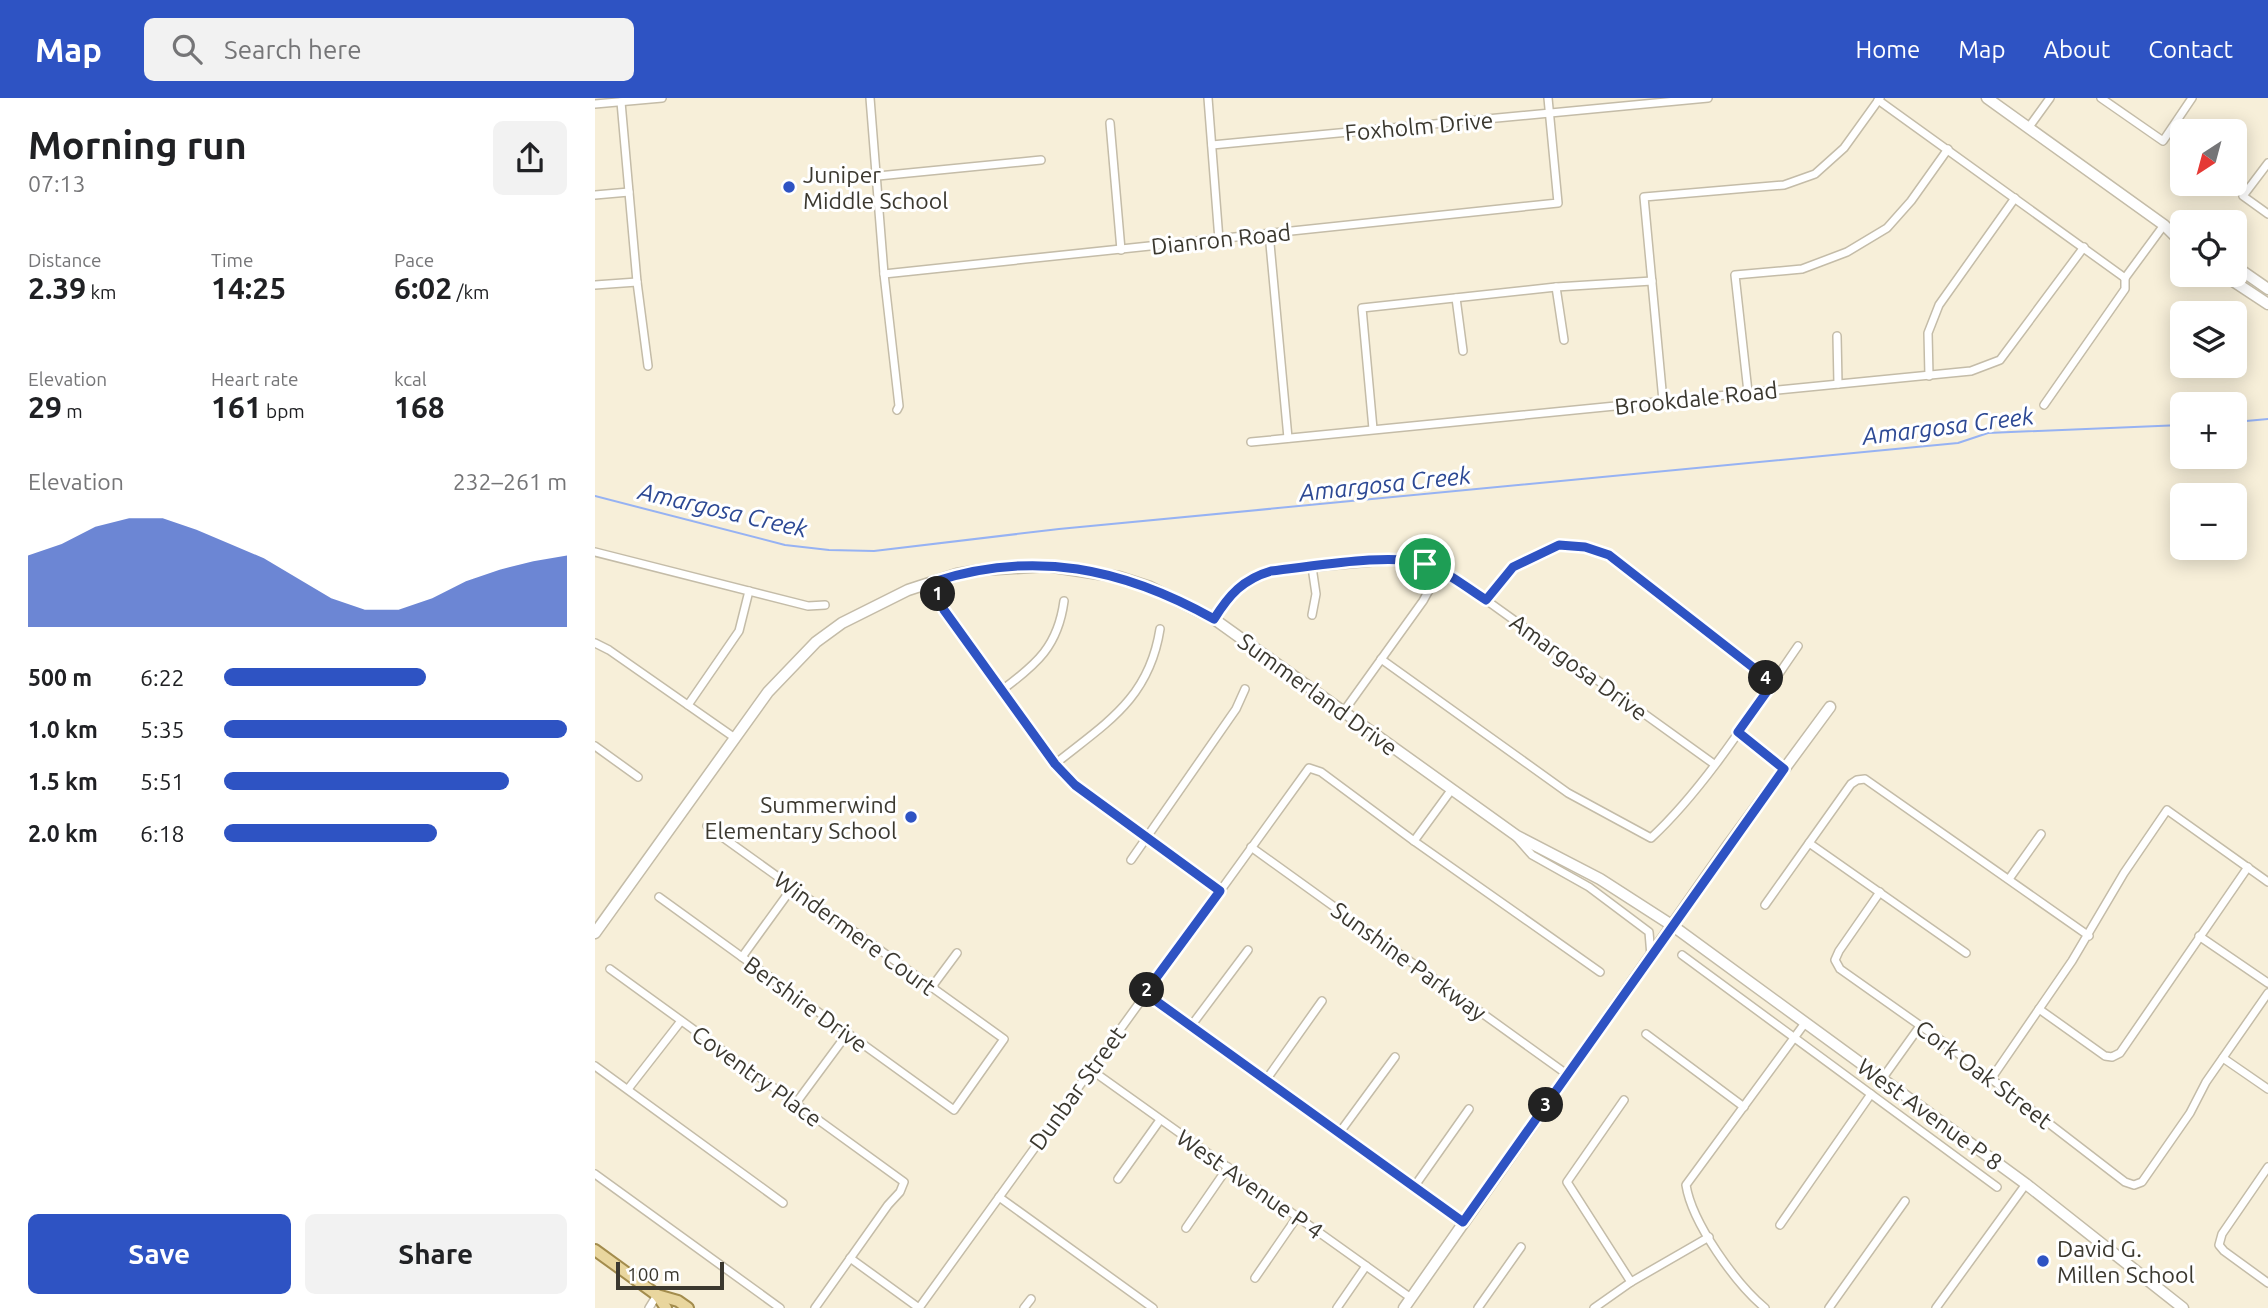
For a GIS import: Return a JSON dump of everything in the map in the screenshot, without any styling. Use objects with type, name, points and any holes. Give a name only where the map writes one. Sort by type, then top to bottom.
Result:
[{"type":"main road","points":[[595,1250],[657,1295],[666,1308]]},
{"type":"main road","points":[[657,1295],[678,1301],[688,1308]]},
{"type":"street","points":[[595,104],[662,98]]},
{"type":"street","points":[[870,98],[884,274],[899,405],[897,410]]},
{"type":"street","points":[[1208,98],[1219,240]]},
{"type":"street","points":[[1548,98],[1550,115]]},
{"type":"street","name":"Foxholm Drive","points":[[1212,145],[1709,98]]},
{"type":"street","points":[[1987,98],[2170,231]]},
{"type":"street","points":[[2029,127],[2050,98]]},
{"type":"street","points":[[2101,98],[2163,141],[2192,98]]},
{"type":"street","points":[[1663,401],[1643,197],[1784,185],[1815,174],[1844,148],[1879,99],[2125,278]]},
{"type":"street","points":[[621,102],[637,282],[648,366]]},
{"type":"street","name":"Dianron Road","points":[[884,274],[1558,203],[1550,115]]},
{"type":"street","points":[[1110,123],[1121,250]]},
{"type":"street","points":[[1748,392],[1735,275],[1802,269],[1847,252],[1887,228],[1911,201],[1948,149]]},
{"type":"street","points":[[878,176],[1041,160]]},
{"type":"street","points":[[2268,163],[2243,196],[2268,214]]},
{"type":"street","points":[[595,195],[629,192]]},
{"type":"street","points":[[1929,376],[1928,333],[1939,305],[2015,198]]},
{"type":"street","points":[[2164,225],[2170,227]]},
{"type":"street","points":[[2044,405],[2125,289],[2125,278],[2164,225]]},
{"type":"street","points":[[1269,233],[1288,438]]},
{"type":"street","name":"Brookdale Road","points":[[1251,442],[1971,371],[2000,360],[2084,247]]},
{"type":"street","points":[[2247,274],[2268,289]]},
{"type":"street","points":[[1373,429],[1362,308],[1652,281]]},
{"type":"street","points":[[595,285],[637,282]]},
{"type":"street","points":[[2242,287],[2268,304]]},
{"type":"street","points":[[1556,288],[1564,340]]},
{"type":"street","points":[[1456,298],[1463,351]]},
{"type":"street","points":[[1837,336],[1838,384]]},
{"type":"street","points":[[1486,600],[1513,567],[1559,545],[1585,547],[1609,555],[1773,683]]},
{"type":"street","points":[[595,552],[808,606],[825,605]]},
{"type":"street","name":"Amargosa Drive","points":[[1214,619],[1238,586],[1254,576],[1271,571],[1406,559],[1440,570],[1486,600],[1714,764]]},
{"type":"street","name":"Summerland Drive","points":[[595,933],[768,692],[818,640],[842,623],[908,590],[981,570],[1047,566],[1119,577],[1150,587],[1214,619],[1509,830],[1600,878],[1673,926]]},
{"type":"street","points":[[1312,567],[1316,594],[1312,615]]},
{"type":"street","points":[[1344,711],[1423,601],[1440,570]]},
{"type":"street","points":[[933,582],[944,610],[1055,764],[1075,785],[1220,891]]},
{"type":"street","points":[[688,705],[739,631],[749,591]]},
{"type":"street","points":[[1002,690],[1039,661],[1058,629],[1064,601]]},
{"type":"street","points":[[1055,764],[1132,699],[1143,682],[1157,649],[1160,629]]},
{"type":"street","points":[[595,643],[735,738]]},
{"type":"street","points":[[1381,659],[1568,793],[1651,838],[1684,803],[1714,764],[1798,646]]},
{"type":"street","points":[[1131,860],[1236,709],[1245,690]]},
{"type":"street","points":[[1404,1308],[1830,707]]},
{"type":"street","points":[[1738,732],[1784,769]]},
{"type":"street","points":[[595,746],[638,777]]},
{"type":"street","name":"Dunbar Street","points":[[919,1308],[1309,768],[1321,772],[1414,841]]},
{"type":"street","points":[[1765,905],[1851,784],[1865,779],[2089,936]]},
{"type":"street","points":[[1452,789],[1414,841],[1600,972]]},
{"type":"street","points":[[1991,1079],[2089,936],[2125,873],[2167,810],[2268,881]]},
{"type":"street","name":"Windermere Court","points":[[707,826],[1004,1039],[954,1110]]},
{"type":"street","points":[[1509,830],[1532,855],[1588,887],[1649,932],[1651,956]]},
{"type":"street","points":[[2009,879],[2041,834]]},
{"type":"street","points":[[1809,843],[1966,953]]},
{"type":"street","name":"Sunshine Parkway","points":[[1251,847],[1567,1075]]},
{"type":"street","points":[[2039,1009],[2105,1056],[2112,1057],[2120,1053],[2248,867]]},
{"type":"street","points":[[742,957],[792,888]]},
{"type":"street","name":"Cork Oak Street","points":[[1880,892],[1839,951],[1835,960],[1840,968],[2126,1182],[2134,1185],[2142,1182],[2190,1113],[2206,1082],[2223,1058]]},
{"type":"street","name":"Bershire Drive","points":[[659,897],[954,1110]]},
{"type":"street","name":"West Avenue P 8","points":[[1673,926],[2026,1184],[2183,1308]]},
{"type":"street","points":[[2199,936],[2268,984]]},
{"type":"street","points":[[1191,1026],[1248,950]]},
{"type":"street","points":[[931,988],[957,953]]},
{"type":"street","name":"West Avenue P 8","points":[[1682,956],[1997,1187]]},
{"type":"street","name":"Coventry Place","points":[[611,969],[904,1182],[850,1258]]},
{"type":"street","points":[[1145,993],[1463,1222]]},
{"type":"street","points":[[2268,993],[2223,1058],[2268,1089]]},
{"type":"street","points":[[1266,1080],[1322,1001]]},
{"type":"street","points":[[628,1089],[681,1021]]},
{"type":"street","points":[[1765,1308],[1735,1277],[1709,1237],[1688,1198],[1686,1185],[1805,1023]]},
{"type":"street","points":[[1882,1079],[1920,1026]]},
{"type":"street","points":[[796,1104],[847,1034]]},
{"type":"street","points":[[1646,1034],[1744,1107]]},
{"type":"street","points":[[1340,1132],[1395,1057]]},
{"type":"street","points":[[595,1066],[783,1203]]},
{"type":"street","name":"West Avenue P 4","points":[[1090,1069],[1411,1298]]},
{"type":"street","points":[[1780,1225],[1871,1094]]},
{"type":"street","points":[[1624,1100],[1567,1182],[1631,1282]]},
{"type":"street","points":[[1414,1187],[1469,1109]]},
{"type":"street","points":[[1118,1179],[1160,1120]]},
{"type":"street","points":[[1186,1228],[1228,1167]]},
{"type":"street","points":[[2268,1167],[2222,1234],[2219,1245],[2268,1283]]},
{"type":"street","points":[[595,1174],[780,1308]]},
{"type":"street","points":[[1936,1308],[2026,1184]]},
{"type":"street","points":[[999,1197],[1153,1308]]},
{"type":"street","points":[[1829,1308],[1905,1201]]},
{"type":"street","points":[[1255,1278],[1297,1217]]},
{"type":"street","points":[[1594,1308],[1631,1282],[1709,1237]]},
{"type":"street","points":[[1478,1308],[1521,1247]]},
{"type":"street","points":[[815,1308],[850,1258],[919,1308]]},
{"type":"street","points":[[1337,1308],[1366,1266]]},
{"type":"street","points":[[649,1308],[657,1295]]},
{"type":"street","points":[[1024,1308],[1031,1300]]},
{"type":"waterway","name":"Amargosa Creek","points":[[2247,421],[2268,419]]},
{"type":"waterway","name":"Amargosa Creek","points":[[595,496],[785,545],[874,551],[1059,529],[1958,443],[1988,433],[2170,425]]},
{"type":"place","name":"Juniper Middle School","points":[[789,187]]},
{"type":"place","name":"Summerwind Elementary School","points":[[911,817]]},
{"type":"place","name":"David G. Millen School","points":[[2043,1261]]},
{"type":"route","points":[[1559,545],[1585,547],[1609,555],[1773,683],[1738,732],[1784,769],[1463,1222],[1145,993],[1220,891],[1075,785],[1055,764],[944,610],[933,582],[981,570],[1047,566],[1076,569],[1119,577],[1150,587],[1214,619],[1238,586],[1254,576],[1271,571],[1376,560],[1406,559],[1425,564],[1440,570],[1486,600],[1513,567],[1559,545]]}]
